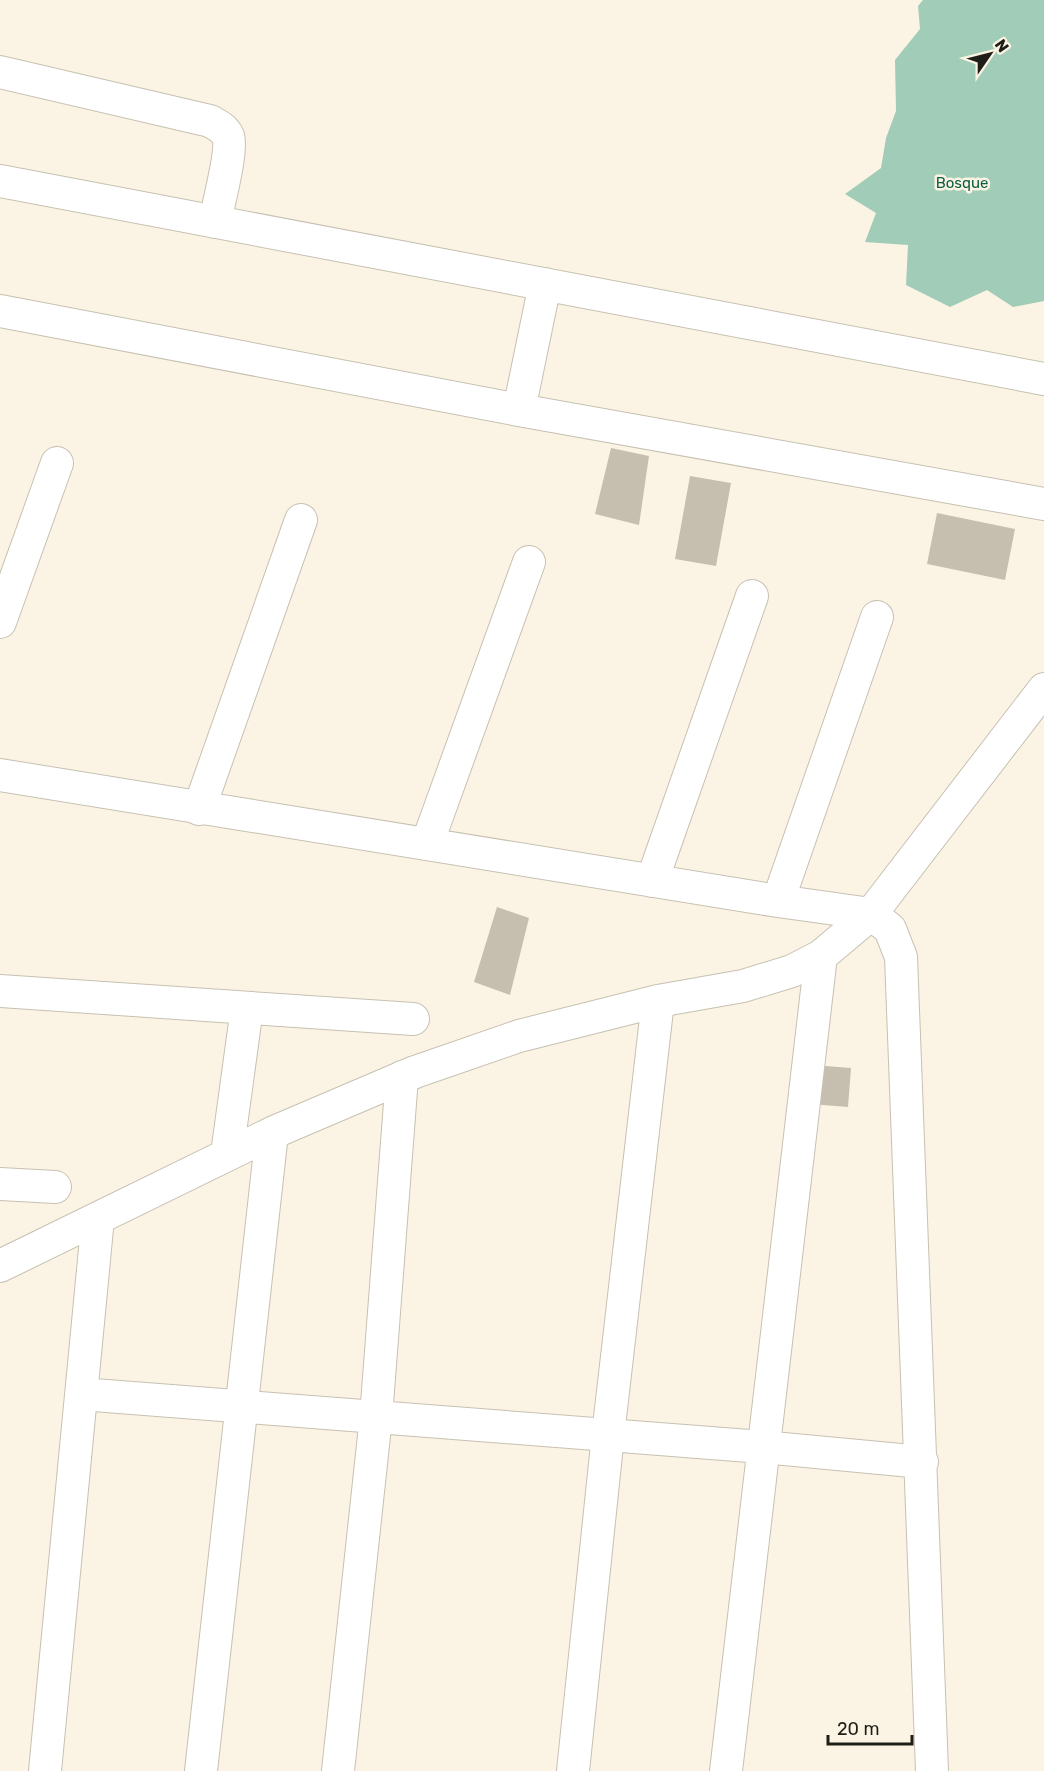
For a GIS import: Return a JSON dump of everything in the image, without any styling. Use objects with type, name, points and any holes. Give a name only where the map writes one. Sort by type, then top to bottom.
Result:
[{"type":"street","points":[[0,72],[210,121],[222,128],[228,138],[229,150],[215,222]]},
{"type":"street","points":[[0,181],[1044,379]]},
{"type":"street","points":[[519,410],[545,284]]},
{"type":"street","points":[[0,311],[519,410],[1044,504]]},
{"type":"street","points":[[0,622],[57,463]]},
{"type":"street","points":[[199,808],[301,520]]},
{"type":"street","points":[[427,844],[529,562]]},
{"type":"street","points":[[652,881],[752,596]]},
{"type":"street","points":[[777,902],[877,617]]},
{"type":"street","points":[[0,1266],[272,1133],[402,1077],[519,1036],[658,1001],[743,986],[792,971],[821,956],[871,914],[1044,689]]},
{"type":"street","points":[[0,775],[777,902],[871,914],[890,929],[901,957],[922,1461],[932,1771]]},
{"type":"street","points":[[726,1771],[821,956]]},
{"type":"street","points":[[0,991],[413,1019]]},
{"type":"street","points":[[573,1771],[608,1435],[658,1001]]},
{"type":"street","points":[[227,1155],[248,1008]]},
{"type":"street","points":[[338,1771],[376,1417],[402,1077]]},
{"type":"street","points":[[201,1771],[272,1133]]},
{"type":"street","points":[[0,1184],[55,1187]]},
{"type":"street","points":[[45,1771],[98,1218]]},
{"type":"street","points":[[81,1394],[922,1461]]},
{"type":"green space","name":"Bosque","points":[[923,0],[1044,0],[1044,301],[1013,307],[987,290],[950,307],[906,285],[908,245],[865,242],[876,213],[845,194],[881,168],[886,138],[896,111],[895,60],[920,29],[918,6]]},
{"type":"building","points":[[611,448],[649,456],[639,525],[595,514]]},
{"type":"building","points":[[690,476],[731,483],[716,566],[675,559]]},
{"type":"building","points":[[937,513],[1015,529],[1005,580],[927,564]]},
{"type":"building","points":[[497,907],[529,918],[510,995],[474,982]]},
{"type":"building","points":[[813,1065],[851,1068],[848,1107],[810,1104]]}]
